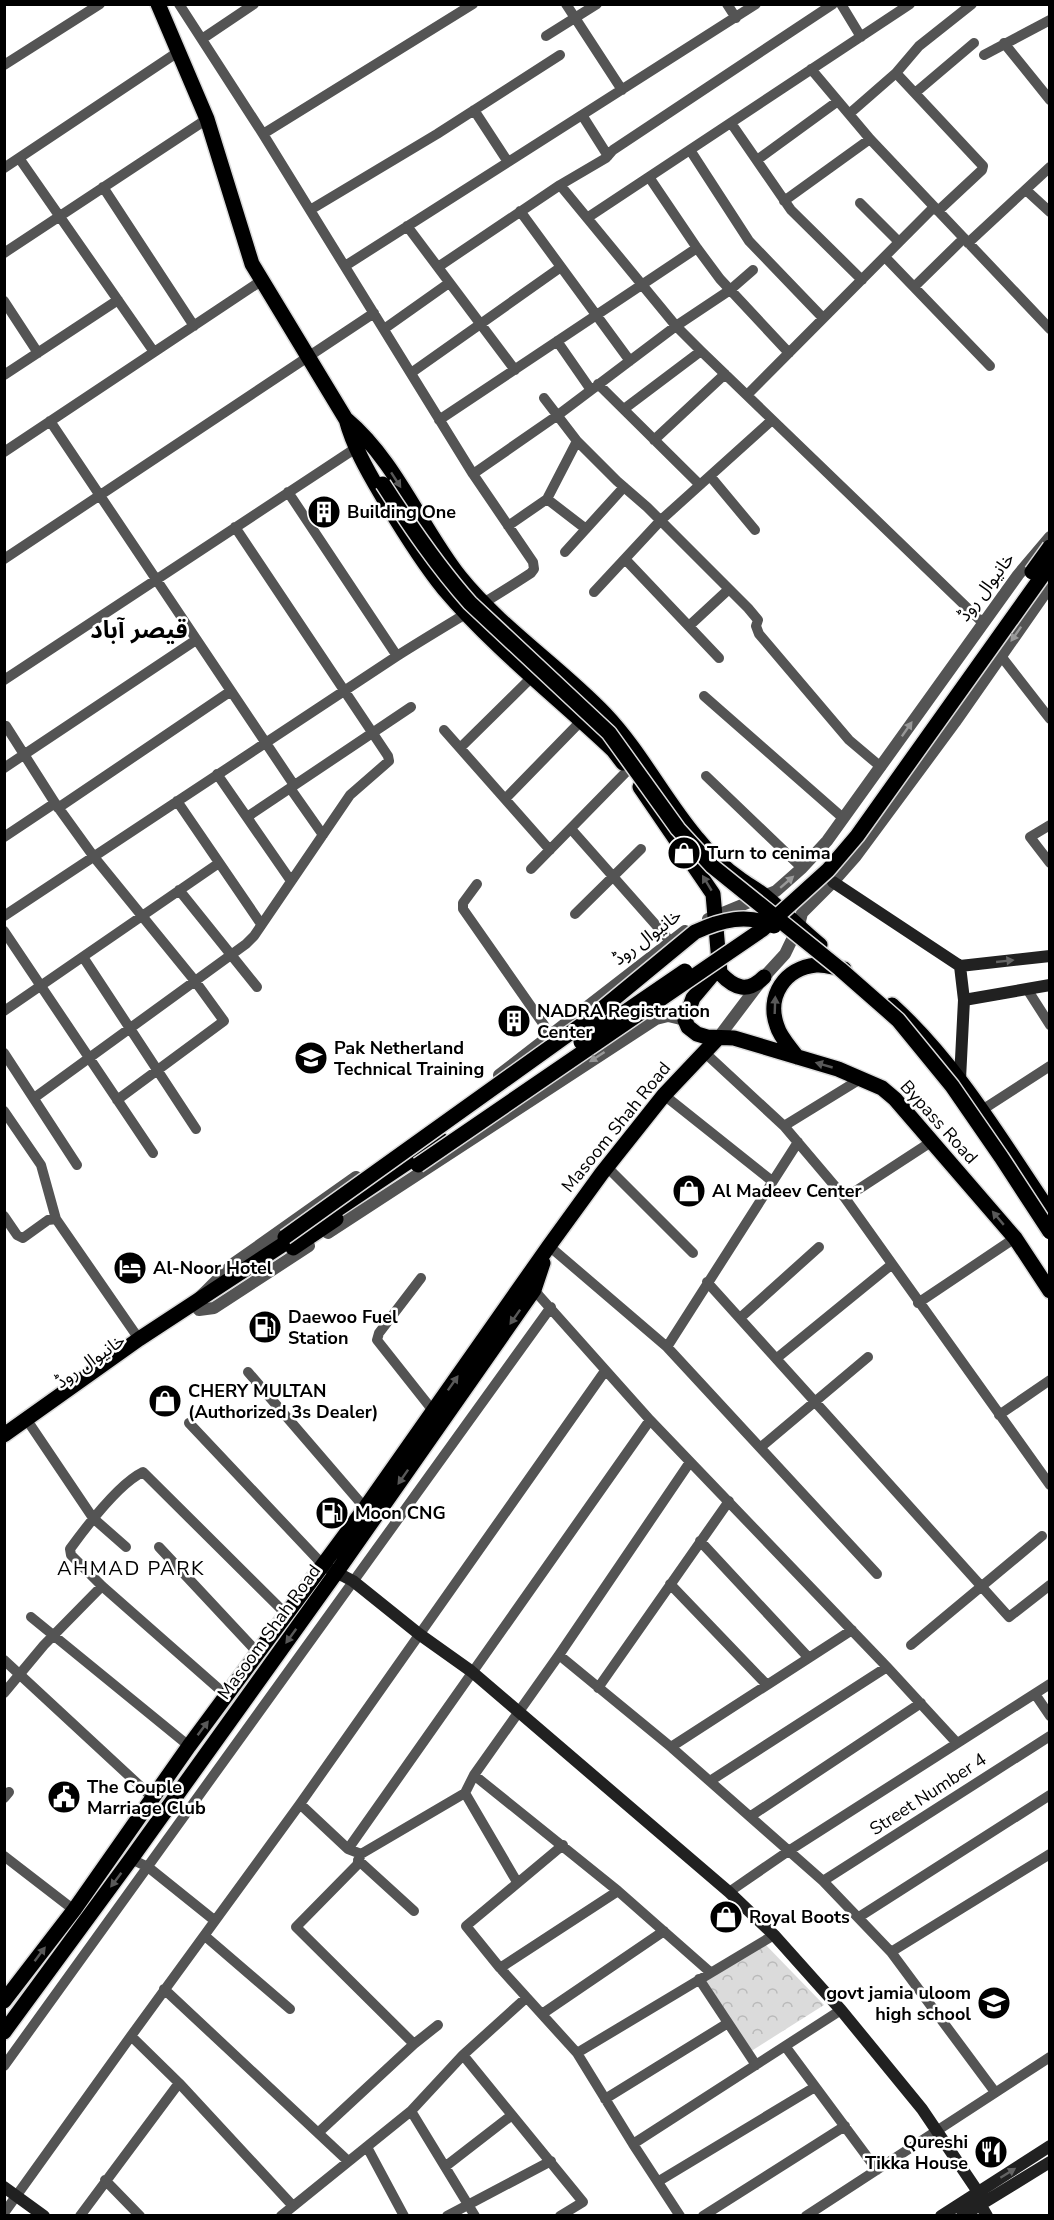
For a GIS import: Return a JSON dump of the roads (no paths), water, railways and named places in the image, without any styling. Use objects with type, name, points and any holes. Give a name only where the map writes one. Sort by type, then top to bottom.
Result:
[{"type":"main road","points":[[158,4],[207,119],[247,251],[261,281],[383,484],[426,549],[470,603],[609,733],[678,829],[695,848],[731,883],[806,941],[898,1020],[974,1117],[1050,1232]]},
{"type":"main road","points":[[346,419],[356,447],[381,494],[423,560],[466,613],[613,750],[705,879],[713,894],[720,973],[726,980],[739,987],[757,985],[764,977]]},
{"type":"main road","points":[[346,419],[362,432],[377,450],[438,546],[483,604],[563,674],[603,713],[642,759],[697,838],[734,874],[800,925],[909,1020],[960,1079],[1050,1212]]},
{"type":"main road","name":"خانیوال روڈ","points":[[4,1444],[196,1306],[231,1278],[441,1140],[753,925],[810,878],[861,818],[1050,547]]},
{"type":"main road","name":"خانیوال روڈ","points":[[4,1435],[139,1339],[196,1306],[418,1165],[763,929],[828,870],[857,836],[1050,565]]},
{"type":"main road","points":[[833,882],[960,966],[1050,956]]},
{"type":"main road","points":[[231,1278],[587,1021],[695,932],[716,923],[748,918],[766,922],[806,941]]},
{"type":"main road","points":[[797,1057],[776,1026],[774,997],[781,985],[790,976],[815,965],[850,970]]},
{"type":"main road","points":[[685,1020],[693,999],[719,966]]},
{"type":"main road","points":[[960,966],[964,1000],[960,1079]]},
{"type":"main road","points":[[964,1000],[1050,985]]},
{"type":"main road","name":"Bypass Road","points":[[685,1020],[688,1027],[697,1034],[734,1038],[862,1078],[882,1088],[895,1099],[1015,1238],[1050,1291]]},
{"type":"main road","name":"Masoom Shah Road","points":[[4,2001],[74,1910],[189,1746],[287,1615],[330,1569],[365,1508],[607,1167],[664,1095],[718,1038]]},
{"type":"main road","name":"Masoom Shah Road","points":[[4,2032],[135,1854],[330,1569],[534,1290],[549,1246]]},
{"type":"main road","points":[[330,1569],[353,1581],[419,1634],[471,1671],[729,1892],[774,1935],[841,2010],[922,2109],[979,2198],[987,2216]]},
{"type":"main road","points":[[962,2216],[979,2198],[1050,2146]]},
{"type":"main road","points":[[941,2216],[1050,2162]]},
{"type":"main road","points":[[4,2187],[44,2216]]},
{"type":"street","points":[[4,65],[100,4]]},
{"type":"street","points":[[4,916],[397,656],[483,604],[534,569],[532,562],[473,474],[264,134],[180,4]]},
{"type":"street","points":[[202,39],[254,4]]},
{"type":"street","points":[[264,134],[472,4]]},
{"type":"street","points":[[566,4],[622,90]]},
{"type":"street","points":[[546,36],[597,4]]},
{"type":"street","points":[[727,4],[736,18]]},
{"type":"street","points":[[345,266],[756,4]]},
{"type":"street","points":[[438,267],[520,211],[608,156],[613,150],[833,4]]},
{"type":"street","points":[[841,4],[861,37]]},
{"type":"street","points":[[587,218],[910,4]]},
{"type":"street","points":[[849,114],[896,73],[919,46],[972,4]]},
{"type":"street","points":[[984,55],[1050,20]]},
{"type":"street","points":[[915,93],[974,43]]},
{"type":"street","points":[[1004,43],[1050,100]]},
{"type":"street","points":[[4,168],[178,52]]},
{"type":"street","points":[[310,210],[560,55]]},
{"type":"street","points":[[812,69],[870,139],[1050,329]]},
{"type":"street","points":[[747,395],[899,242],[982,170],[983,166],[896,73]]},
{"type":"street","points":[[757,160],[838,101]]},
{"type":"street","points":[[474,110],[508,162]]},
{"type":"street","points":[[582,116],[608,156]]},
{"type":"street","points":[[4,253],[207,119]]},
{"type":"street","points":[[731,123],[784,201],[862,280]]},
{"type":"street","points":[[784,201],[870,139]]},
{"type":"street","points":[[690,150],[749,241],[824,318]]},
{"type":"street","points":[[19,158],[154,352]]},
{"type":"street","points":[[914,287],[1050,167]]},
{"type":"street","points":[[649,177],[697,248],[730,290],[789,353]]},
{"type":"street","points":[[560,185],[676,326],[700,351],[983,623]]},
{"type":"street","points":[[103,188],[194,326]]},
{"type":"street","points":[[1026,190],[1050,213]]},
{"type":"street","points":[[860,203],[899,242]]},
{"type":"street","points":[[520,211],[630,361]]},
{"type":"street","points":[[407,226],[514,370]]},
{"type":"street","points":[[440,420],[697,248]]},
{"type":"street","points":[[885,257],[990,366]]},
{"type":"street","points":[[411,373],[561,267]]},
{"type":"street","points":[[473,474],[558,415],[676,326],[730,290],[753,270]]},
{"type":"street","points":[[6,448],[50,422],[261,281]]},
{"type":"street","points":[[384,329],[449,283]]},
{"type":"street","points":[[4,375],[118,300]]},
{"type":"street","points":[[6,308],[38,353]]},
{"type":"street","points":[[4,559],[374,313]]},
{"type":"street","points":[[557,341],[595,387],[624,409],[699,485]]},
{"type":"street","points":[[624,409],[700,351]]},
{"type":"street","points":[[654,440],[725,374]]},
{"type":"street","points":[[544,398],[577,441],[661,520],[758,620],[756,626],[759,634],[849,740],[881,767]]},
{"type":"street","points":[[594,592],[661,520],[772,420]]},
{"type":"street","points":[[50,422],[266,743],[323,835]]},
{"type":"street","points":[[508,526],[547,499],[577,441]]},
{"type":"street","points":[[4,680],[356,447]]},
{"type":"street","points":[[710,476],[755,530]]},
{"type":"street","points":[[565,552],[624,487]]},
{"type":"street","points":[[288,492],[397,656]]},
{"type":"street","points":[[547,499],[586,529]]},
{"type":"street","points":[[34,1098],[246,944],[350,795],[389,761],[388,756],[343,692],[235,527]]},
{"type":"street","name":"خانیوال روڈ","points":[[196,1306],[233,1264],[510,1067],[689,928],[776,891],[786,884],[827,841],[1018,575],[1050,537]]},
{"type":"street","points":[[625,559],[719,658]]},
{"type":"street","points":[[718,1038],[764,977],[785,954],[800,925],[802,913],[850,862],[955,722],[1050,586]]},
{"type":"street","points":[[688,626],[729,589]]},
{"type":"street","points":[[4,768],[196,639]]},
{"type":"street","points":[[1001,656],[1050,719]]},
{"type":"street","points":[[460,748],[533,676]]},
{"type":"street","points":[[4,837],[231,691]]},
{"type":"street","points":[[704,696],[843,818]]},
{"type":"street","points":[[247,817],[411,707]]},
{"type":"street","points":[[504,799],[582,720]]},
{"type":"street","points":[[6,726],[56,805],[94,857],[195,981],[224,1021],[117,1100]]},
{"type":"street","points":[[444,730],[550,850]]},
{"type":"street","points":[[531,869],[628,770]]},
{"type":"street","points":[[218,774],[291,882]]},
{"type":"street","points":[[706,776],[802,868]]},
{"type":"street","points":[[177,801],[261,924]]},
{"type":"street","points":[[1050,825],[1030,837],[1050,863]]},
{"type":"street","points":[[571,829],[670,942]]},
{"type":"street","points":[[827,841],[845,831],[853,834],[857,841],[857,849],[850,862]]},
{"type":"street","points":[[575,914],[640,849]]},
{"type":"street","points":[[4,1011],[219,863]]},
{"type":"street","points":[[477,884],[463,903],[464,909],[551,1035]]},
{"type":"street","points":[[179,890],[257,987]]},
{"type":"street","points":[[4,931],[153,1153]]},
{"type":"street","points":[[83,957],[196,1129]]},
{"type":"street","points":[[1027,989],[1050,1025]]},
{"type":"street","points":[[196,1306],[214,1308],[656,1019],[668,1016],[685,1020]]},
{"type":"street","points":[[703,1052],[784,1126],[845,1198],[1050,1485]]},
{"type":"street","points":[[4,1053],[77,1165]]},
{"type":"street","points":[[982,1110],[1050,1066]]},
{"type":"street","points":[[784,1126],[862,1078]]},
{"type":"street","points":[[664,1095],[772,1181]]},
{"type":"street","points":[[4,1111],[41,1165],[56,1219],[139,1339]]},
{"type":"street","points":[[667,1347],[798,1142]]},
{"type":"street","points":[[845,1198],[931,1142]]},
{"type":"street","points":[[607,1167],[693,1253]]},
{"type":"street","points":[[4,1216],[16,1235],[23,1238],[48,1220],[56,1219]]},
{"type":"street","points":[[918,1303],[1015,1238]]},
{"type":"street","points":[[549,1246],[667,1347],[877,1574]]},
{"type":"street","points":[[740,1318],[819,1247]]},
{"type":"street","points":[[777,1358],[891,1265]]},
{"type":"street","points":[[421,1278],[379,1333],[377,1340],[434,1412]]},
{"type":"street","points":[[707,1282],[1009,1617],[1050,1585]]},
{"type":"street","points":[[534,1290],[650,1420],[956,1742]]},
{"type":"street","points":[[4,2066],[551,1307]]},
{"type":"street","points":[[761,1447],[868,1357]]},
{"type":"street","points":[[4,2213],[300,1804],[605,1371]]},
{"type":"street","points":[[248,1372],[365,1508]]},
{"type":"street","points":[[999,1414],[1050,1380]]},
{"type":"street","points":[[348,1849],[471,1671],[650,1420]]},
{"type":"street","points":[[189,1423],[330,1569]]},
{"type":"street","points":[[31,1426],[93,1518],[126,1548]]},
{"type":"street","points":[[414,2044],[296,1927],[357,1865],[360,1857],[465,1793],[474,1775],[559,1655],[690,1462]]},
{"type":"street","points":[[227,1696],[102,1586],[69,1552],[93,1518],[128,1483],[143,1472],[287,1615]]},
{"type":"street","points":[[598,1688],[729,1502]]},
{"type":"street","points":[[911,1645],[1042,1536]]},
{"type":"street","points":[[700,1541],[808,1657]]},
{"type":"street","points":[[159,1547],[259,1654]]},
{"type":"street","points":[[670,1584],[766,1684]]},
{"type":"street","points":[[4,1693],[53,1635],[102,1586]]},
{"type":"street","points":[[31,1617],[189,1746]]},
{"type":"street","points":[[671,1747],[852,1630]]},
{"type":"street","points":[[559,1655],[671,1747],[790,1850],[859,1917],[891,1952],[995,2092]]},
{"type":"street","points":[[4,1660],[153,1798]]},
{"type":"street","points":[[710,1781],[887,1667]]},
{"type":"street","points":[[729,1892],[956,1742],[1050,1684]]},
{"type":"street","points":[[1035,1694],[1050,1716]]},
{"type":"street","points":[[751,1816],[921,1703]]},
{"type":"street","name":"Street Number 4","points":[[823,1881],[1050,1736]]},
{"type":"street","points":[[474,1775],[563,1845],[711,1972]]},
{"type":"street","points":[[465,1793],[517,1882]]},
{"type":"street","points":[[859,1917],[1050,1795]]},
{"type":"street","points":[[300,1804],[348,1849],[360,1857],[414,1911]]},
{"type":"street","points":[[123,1839],[147,1867],[214,1920]]},
{"type":"street","points":[[563,1845],[466,1926],[526,1998],[577,2053],[680,2216]]},
{"type":"street","points":[[891,1952],[1050,1854]]},
{"type":"street","points":[[4,1856],[74,1910]]},
{"type":"street","points":[[500,1968],[618,1891]]},
{"type":"street","points":[[542,2014],[664,1931]]},
{"type":"street","points":[[577,2053],[774,1935]]},
{"type":"street","points":[[205,1936],[290,2009]]},
{"type":"street","points":[[699,1979],[756,2065]]},
{"type":"street","points":[[164,1989],[348,2161]]},
{"type":"street","points":[[281,2216],[411,2111],[463,2055],[526,1998]]},
{"type":"street","points":[[633,2144],[841,2010]]},
{"type":"street","points":[[605,2099],[728,2023]]},
{"type":"street","points":[[319,2132],[414,2044],[438,2025]]},
{"type":"street","points":[[130,2036],[178,2083],[292,2205]]},
{"type":"street","points":[[785,2046],[877,2170]]},
{"type":"street","points":[[463,2055],[583,2202],[560,2216]]},
{"type":"street","points":[[806,2216],[1050,2057]]},
{"type":"street","points":[[80,2216],[178,2083]]},
{"type":"street","points":[[659,2181],[815,2087]]},
{"type":"street","points":[[411,2111],[475,2216]]},
{"type":"street","points":[[446,2166],[512,2115]]},
{"type":"street","points":[[703,2216],[845,2126]]},
{"type":"street","points":[[367,2147],[404,2216]]},
{"type":"street","points":[[447,2216],[551,2161]]},
{"type":"street","points":[[105,2180],[140,2216]]},
{"type":"place","name":"Building One","points":[[324,512]]},
{"type":"place","name":"Turn to cenima","points":[[684,853]]},
{"type":"place","name":"NADRA Registration Center","points":[[514,1021]]},
{"type":"place","name":"Pak Netherland Technical Training","points":[[311,1058]]},
{"type":"place","name":"Al Madeev Center","points":[[689,1191]]},
{"type":"place","name":"Al-Noor Hotel","points":[[130,1268]]},
{"type":"place","name":"Daewoo Fuel Station","points":[[265,1327]]},
{"type":"place","name":"CHERY MULTAN (Authorized 3s Dealer)","points":[[165,1401]]},
{"type":"place","name":"Moon CNG","points":[[332,1513]]},
{"type":"place","name":"The Couple Marriage Club","points":[[64,1797]]},
{"type":"place","name":"Royal Boots","points":[[726,1917]]},
{"type":"place","name":"govt jamia uloom high school","points":[[994,2003]]},
{"type":"place","name":"Qureshi Tikka House","points":[[991,2152]]},
{"type":"district","name":"قیصر آباد","points":[[139,630]]},
{"type":"district","name":"AHMAD PARK","points":[[131,1568]]}]
